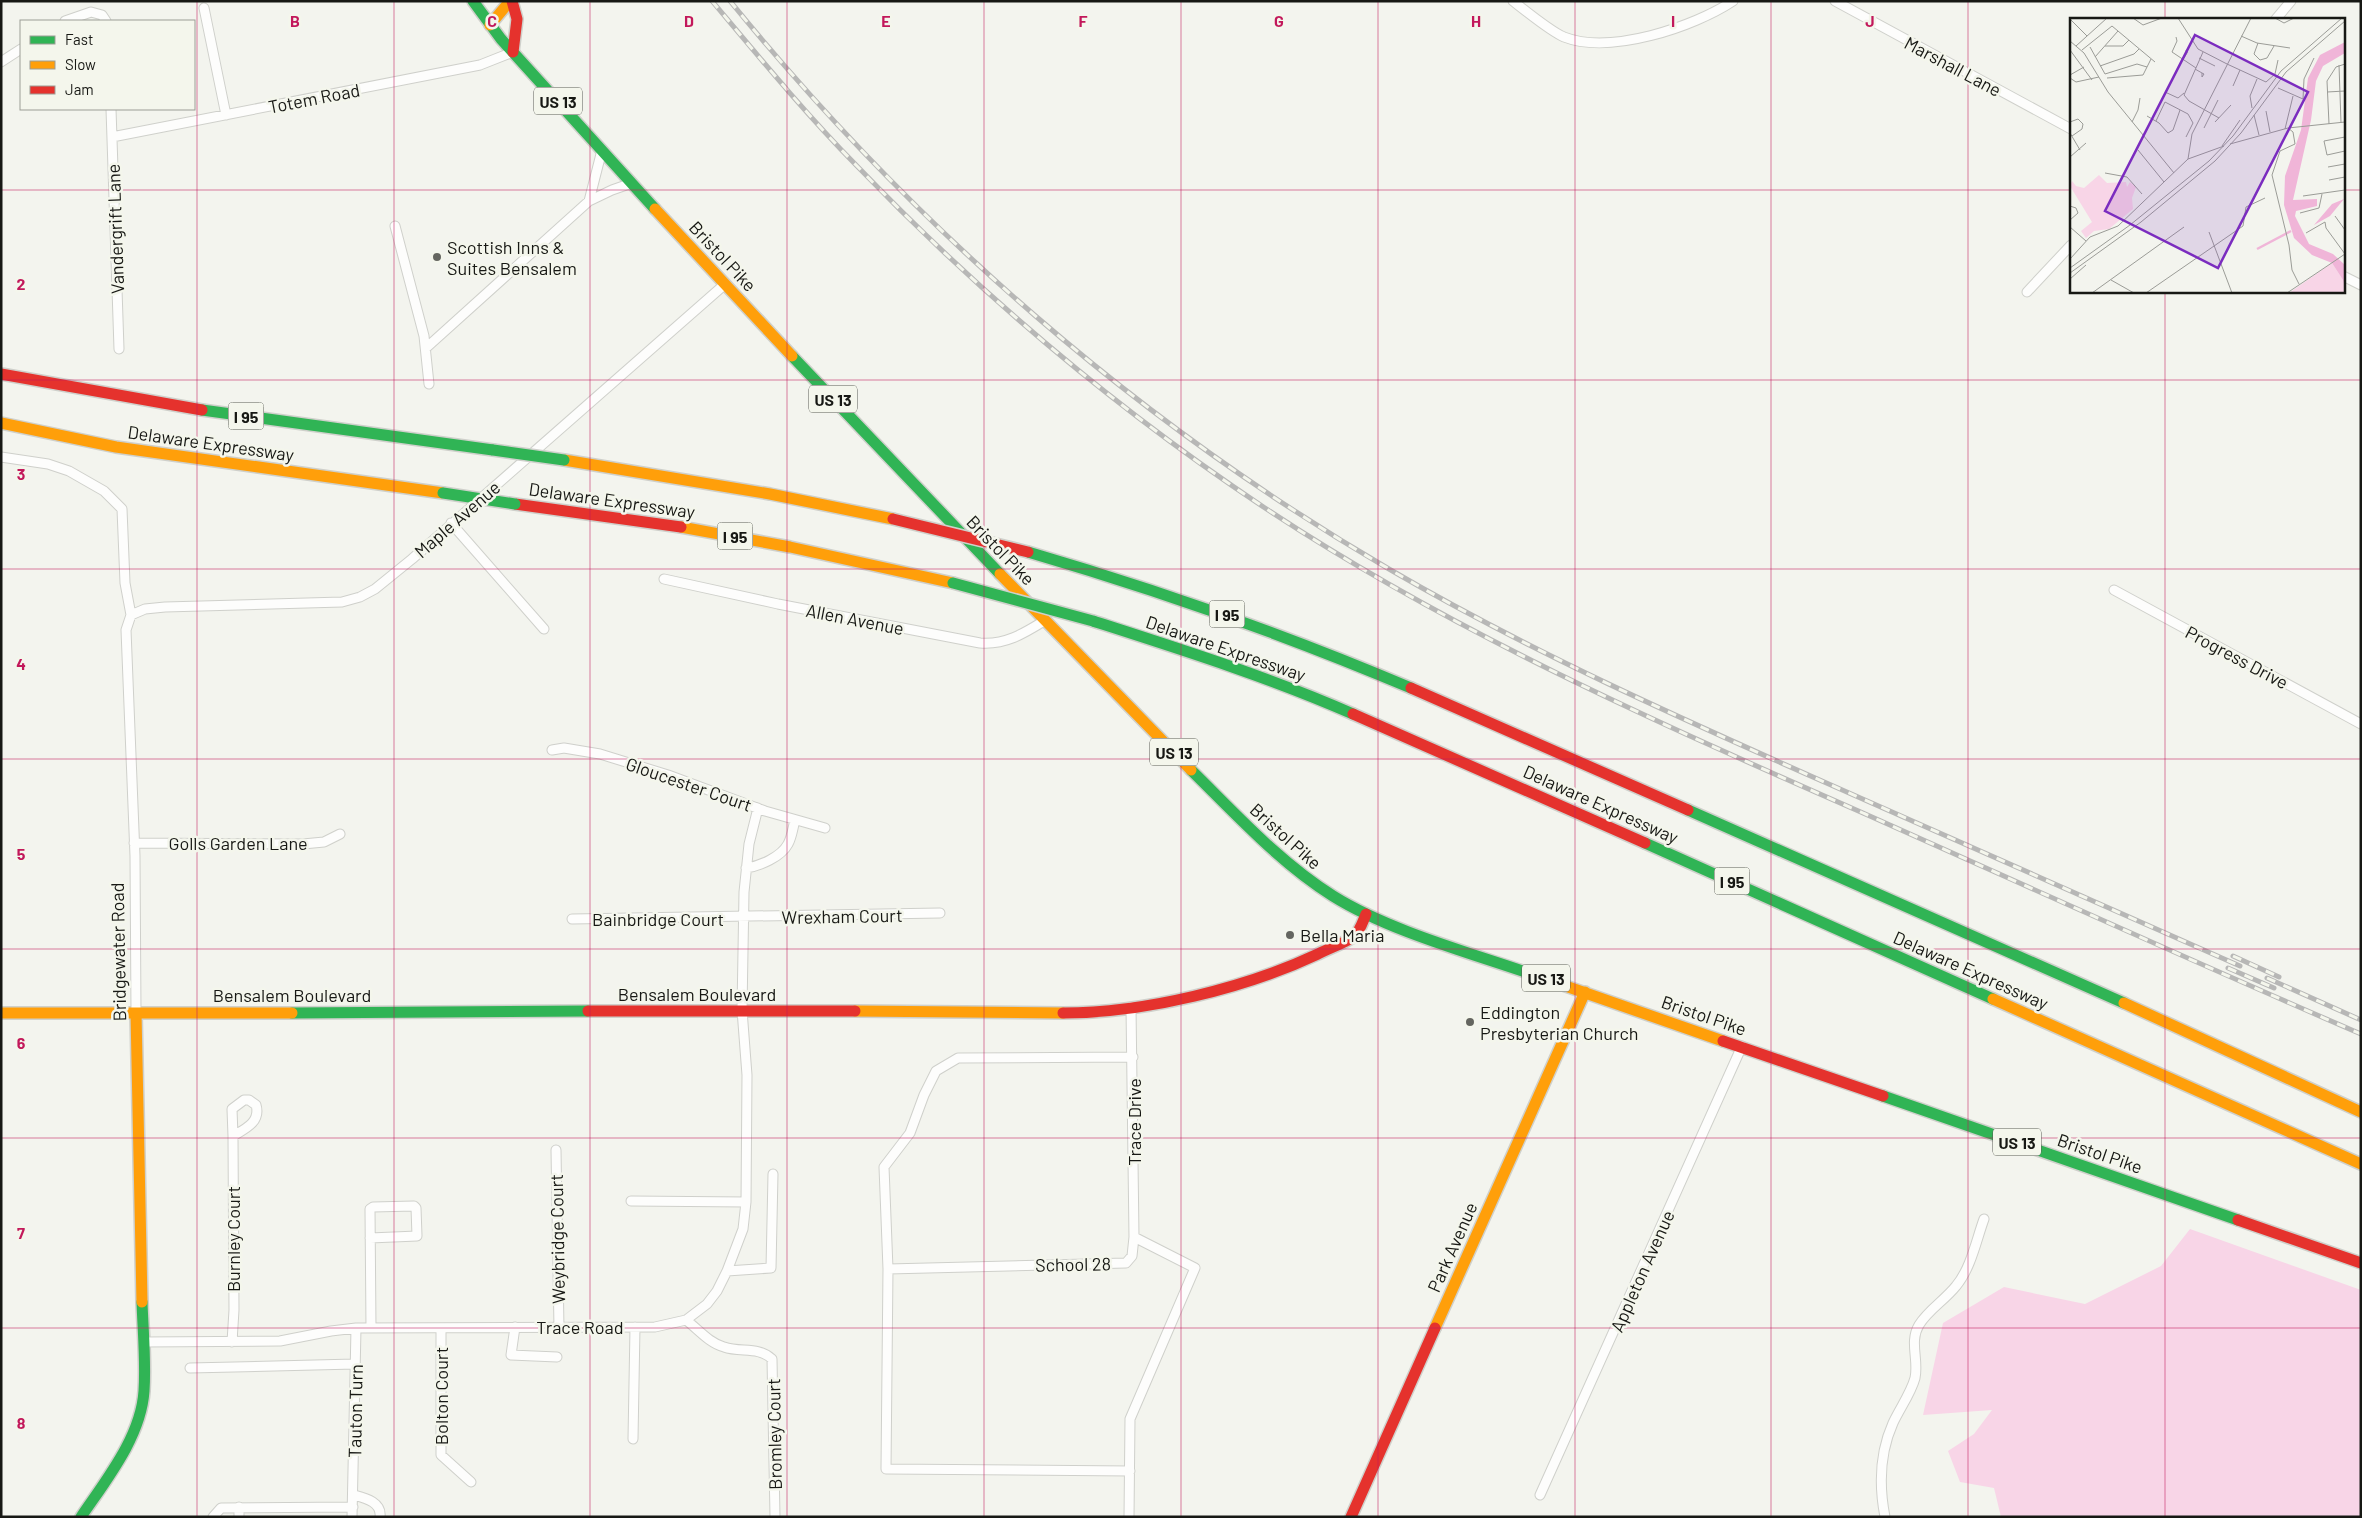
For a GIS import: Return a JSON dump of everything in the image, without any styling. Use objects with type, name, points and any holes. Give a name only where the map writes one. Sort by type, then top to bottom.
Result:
[{"type":"main road","name":"Bristol Pike","points":[[472,1],[513,52],[724,285],[1044,621],[1275,853],[1320,888],[1366,914],[2361,1263]]},
{"type":"main road","points":[[490,25],[511,1]]},
{"type":"main road","points":[[511,1],[517,19],[513,52]]},
{"type":"main road","name":"Delaware Expressway","points":[[1,374],[178,407],[564,460],[726,484],[803,498],[1028,552],[1183,599],[1244,620],[1365,667],[2031,962],[2361,1112]]},
{"type":"main road","name":"Delaware Expressway","points":[[1,423],[116,447],[716,532],[872,563],[1093,621],[1217,662],[1321,700],[2361,1164]]},
{"type":"main road","name":"Bensalem Boulevard","points":[[1,1013],[742,1010],[1058,1014],[1131,1007],[1197,996],[1246,983],[1283,969],[1353,937],[1366,914]]},
{"type":"main road","name":"Park Avenue","points":[[1351,1517],[1585,992]]},
{"type":"main road","name":"Bridgewater Road","points":[[82,1517],[123,1452],[139,1413],[144,1392],[136,1013]]},
{"type":"street","points":[[1513,1],[1564,36],[1600,43],[1651,36],[1693,22],[1733,1]]},
{"type":"street","name":"Marshall Lane","points":[[1836,1],[2070,128]]},
{"type":"street","points":[[2277,18],[2291,1]]},
{"type":"street","points":[[204,8],[226,115]]},
{"type":"street","points":[[69,20],[91,12],[102,15],[105,20]]},
{"type":"street","points":[[1,62],[20,50]]},
{"type":"street","name":"Totem Road","points":[[112,137],[480,64],[513,52]]},
{"type":"street","name":"Vandergrift Lane","points":[[111,110],[119,349]]},
{"type":"street","points":[[589,202],[602,150]]},
{"type":"street","points":[[426,348],[589,202],[612,190],[632,183]]},
{"type":"street","points":[[395,226],[426,348],[429,384]]},
{"type":"street","points":[[2027,292],[2070,246]]},
{"type":"street","points":[[2344,276],[2361,285]]},
{"type":"street","name":"Maple Avenue","points":[[131,615],[145,609],[327,604],[360,597],[390,577],[724,285]]},
{"type":"street","name":"Bridgewater Road","points":[[1,457],[48,464],[70,471],[115,500],[124,514],[125,583],[131,615],[126,630],[134,842],[136,1013]]},
{"type":"street","points":[[451,523],[544,629]]},
{"type":"street","name":"Allen Avenue","points":[[664,579],[778,604],[980,643],[1003,642],[1020,635],[1044,621]]},
{"type":"street","name":"Progress Drive","points":[[2114,590],[2361,724]]},
{"type":"street","name":"Gloucester Court","points":[[552,750],[564,748],[600,754],[676,778],[758,808],[826,828]]},
{"type":"street","name":"Trace Road","points":[[144,1342],[280,1341],[356,1328],[656,1327],[686,1320],[707,1304],[717,1291],[727,1271],[743,1229],[746,1202],[747,1075],[742,1010],[744,918],[749,844],[758,808]]},
{"type":"street","points":[[746,868],[763,863],[783,851],[789,843],[795,820]]},
{"type":"street","name":"Golls Garden Lane","points":[[134,842],[303,844],[324,842],[340,834]]},
{"type":"street","name":"Wrexham Court","points":[[744,918],[940,913]]},
{"type":"street","name":"Bainbridge Court","points":[[572,919],[744,918]]},
{"type":"street","name":"Trace Drive","points":[[1131,1007],[1134,1237]]},
{"type":"street","name":"Appleton Avenue","points":[[1540,1495],[1742,1046]]},
{"type":"street","points":[[1130,1471],[886,1469],[888,1269],[884,1167],[910,1133],[924,1095],[936,1071],[958,1058],[1133,1057]]},
{"type":"street","name":"Burnley Court","points":[[232,1342],[234,1310],[233,1136]]},
{"type":"street","name":"Weybridge Court","points":[[556,1150],[559,1328]]},
{"type":"street","points":[[727,1271],[771,1268],[773,1174]]},
{"type":"street","points":[[631,1201],[746,1202]]},
{"type":"street","points":[[370,1238],[417,1236],[416,1208],[414,1206],[371,1208],[370,1238],[371,1328]]},
{"type":"street","points":[[1885,1517],[1882,1489],[1883,1456],[1893,1424],[1914,1382],[1916,1334],[1924,1319],[1950,1293],[1962,1277],[1984,1219]]},
{"type":"street","points":[[1129,1517],[1130,1419],[1195,1268],[1134,1237]]},
{"type":"street","name":"School 28","points":[[888,1269],[1126,1263],[1132,1256],[1134,1237]]},
{"type":"street","name":"Bromley Court","points":[[686,1320],[716,1344],[724,1348],[759,1351],[772,1359],[775,1517]]},
{"type":"street","points":[[514,1327],[511,1355],[557,1357]]},
{"type":"street","points":[[633,1439],[635,1327]]},
{"type":"street","name":"Tauton Turn","points":[[352,1512],[354,1495],[356,1328]]},
{"type":"street","name":"Bolton Court","points":[[441,1328],[441,1455],[471,1482]]},
{"type":"street","points":[[190,1368],[356,1364]]},
{"type":"street","points":[[354,1495],[378,1506],[380,1517]]},
{"type":"street","points":[[213,1517],[221,1508],[239,1507],[352,1512]]},
{"type":"street","points":[[239,1507],[239,1517]]},
{"type":"shaded area","points":[[2190,1229],[2361,1290],[2361,1517],[2001,1517],[1994,1488],[1960,1482],[1948,1451],[1974,1434],[1992,1410],[1923,1415],[1943,1323],[2004,1287],[2085,1304],[2161,1266]]},
{"type":"railway","points":[[712,1],[837,145],[951,259],[1000,304],[1103,390],[1156,431],[1265,508],[1336,553],[1482,635],[1633,710],[2361,1034]]},
{"type":"railway","points":[[730,1],[801,85],[876,165],[953,242],[1034,315],[1119,385],[1206,450],[1296,512],[1389,569],[1443,599],[1552,656],[1663,710],[2240,966]]},
{"type":"railway","points":[[2233,956],[2279,977]]},
{"type":"railway","points":[[2228,968],[2274,988]]},
{"type":"railway","points":[[2267,978],[2361,1020]]},
{"type":"traffic: fast","points":[[473,1],[501,39],[655,209]]},
{"type":"traffic: fast","points":[[792,356],[1000,574]]},
{"type":"traffic: fast","points":[[202,410],[493,450]]},
{"type":"traffic: fast","points":[[493,450],[564,460]]},
{"type":"traffic: fast","points":[[443,493],[515,504]]},
{"type":"traffic: fast","points":[[1028,552],[1221,614],[1364,668],[1411,688]]},
{"type":"traffic: fast","points":[[953,583],[1093,621]]},
{"type":"traffic: fast","points":[[1093,621],[1257,676],[1353,714]]},
{"type":"traffic: fast","points":[[1191,770],[1276,853],[1313,883],[1333,896],[1355,909],[1405,931],[1534,975]]},
{"type":"traffic: fast","points":[[1688,810],[2124,1003]]},
{"type":"traffic: fast","points":[[1645,843],[1993,999]]},
{"type":"traffic: fast","points":[[292,1013],[588,1011]]},
{"type":"traffic: fast","points":[[1883,1096],[2238,1220]]},
{"type":"traffic: fast","points":[[81,1517],[121,1457],[136,1425],[141,1408],[145,1369],[142,1302]]},
{"type":"traffic: slow","points":[[490,25],[510,1]]},
{"type":"traffic: slow","points":[[655,209],[792,356]]},
{"type":"traffic: slow","points":[[1,423],[116,447],[443,493]]},
{"type":"traffic: slow","points":[[564,460],[770,494],[893,519]]},
{"type":"traffic: slow","points":[[681,527],[790,547],[953,583]]},
{"type":"traffic: slow","points":[[1000,574],[1191,770]]},
{"type":"traffic: slow","points":[[1534,975],[1723,1041]]},
{"type":"traffic: slow","points":[[1435,1328],[1585,992]]},
{"type":"traffic: slow","points":[[1993,999],[2361,1164]]},
{"type":"traffic: slow","points":[[2124,1003],[2361,1112]]},
{"type":"traffic: slow","points":[[855,1011],[1063,1013]]},
{"type":"traffic: slow","points":[[1,1013],[292,1013]]},
{"type":"traffic: slow","points":[[136,1013],[142,1302]]},
{"type":"traffic: jam","points":[[512,1],[517,19],[513,52]]},
{"type":"traffic: jam","points":[[1,374],[202,410]]},
{"type":"traffic: jam","points":[[515,504],[681,527]]},
{"type":"traffic: jam","points":[[893,519],[1028,552]]},
{"type":"traffic: jam","points":[[1411,688],[1688,810]]},
{"type":"traffic: jam","points":[[1353,714],[1645,843]]},
{"type":"traffic: jam","points":[[1063,1013],[1127,1009],[1194,996],[1259,978],[1318,954],[1353,937],[1358,932],[1366,914]]},
{"type":"traffic: jam","points":[[588,1011],[855,1011]]},
{"type":"traffic: jam","points":[[1723,1041],[1883,1096]]},
{"type":"traffic: jam","points":[[2238,1220],[2361,1263]]},
{"type":"traffic: jam","points":[[1351,1517],[1435,1328]]},
{"type":"place","name":"Scottish Inns & Suites Bensalem","points":[[437,257]]},
{"type":"place","name":"Bella Maria","points":[[1290,935]]},
{"type":"place","name":"Eddington Presbyterian Church","points":[[1470,1022]]}]
